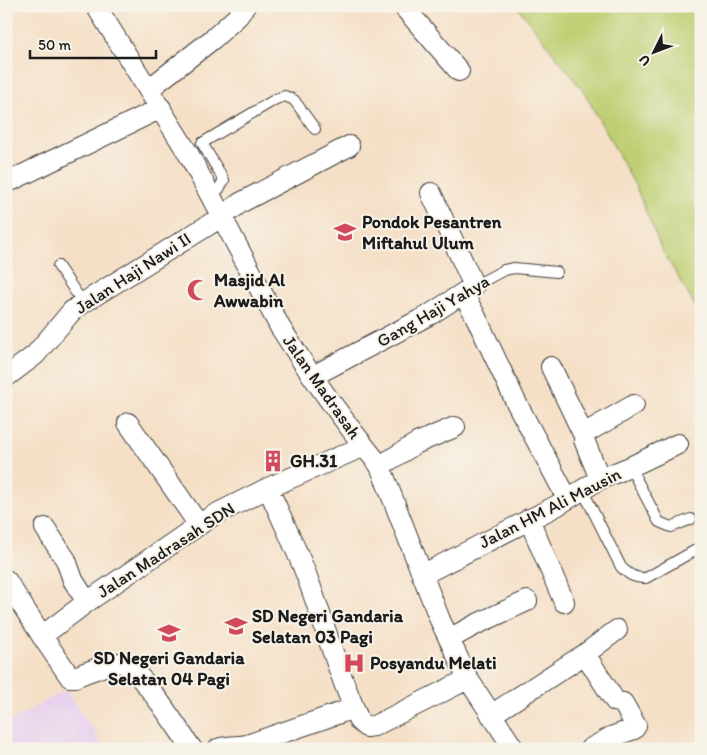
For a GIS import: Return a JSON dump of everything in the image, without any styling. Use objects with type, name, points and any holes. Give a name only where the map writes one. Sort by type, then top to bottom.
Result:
[{"type":"street","name":"Jalan Madrasah","points":[[96,6],[161,108],[210,193],[280,327],[380,466],[422,575],[468,679],[514,749]]},
{"type":"street","points":[[149,89],[214,38],[238,16],[245,6]]},
{"type":"street","points":[[403,6],[460,71]]},
{"type":"street","points":[[9,177],[161,108]]},
{"type":"street","name":"Jalan Haji Nawi II","points":[[6,377],[35,355],[72,311],[82,304],[240,203],[349,146]]},
{"type":"street","points":[[431,193],[468,290],[474,313],[516,402],[574,494]]},
{"type":"street","name":"Gang Haji Yahya","points":[[314,376],[431,314],[468,290]]},
{"type":"street","points":[[551,367],[584,436],[600,479]]},
{"type":"street","points":[[584,436],[587,432],[634,404]]},
{"type":"street","points":[[128,423],[199,525]]},
{"type":"street","points":[[380,466],[417,443],[455,426]]},
{"type":"street","name":"Jalan HM Ali Mausin","points":[[422,575],[529,519],[600,479],[678,444]]},
{"type":"street","name":"Jalan Madrasah SDN","points":[[45,528],[66,560],[73,580],[87,602],[225,509],[364,446]]},
{"type":"street","points":[[268,488],[304,568],[331,642],[340,676],[359,721],[366,727],[374,726],[468,679]]},
{"type":"street","points":[[529,519],[564,602]]},
{"type":"street","points":[[6,580],[70,677],[75,677],[117,662],[128,666],[154,694],[192,749]]},
{"type":"street","points":[[450,639],[477,624],[527,601]]},
{"type":"street","points":[[42,636],[87,602]]},
{"type":"street","points":[[491,715],[585,654],[617,630]]},
{"type":"street","points":[[585,654],[616,701],[622,703],[636,726],[634,729],[600,744]]},
{"type":"street","points":[[218,749],[247,745],[354,708]]},
{"type":"lane","points":[[210,193],[219,189],[224,180],[202,144],[284,96],[294,100],[315,129]]},
{"type":"lane","points":[[58,266],[82,304]]},
{"type":"lane","name":"Gang Haji Yahya","points":[[468,290],[504,270],[514,268],[557,272]]},
{"type":"lane","points":[[630,467],[659,522],[671,527],[691,519]]},
{"type":"lane","points":[[574,494],[621,567],[628,574],[636,578],[646,578],[701,547]]},
{"type":"shaded area","points":[[66,689],[106,749],[6,749],[6,724]]},
{"type":"green space","points":[[517,6],[701,6],[701,316],[661,248],[636,187],[584,92]]},
{"type":"place","name":"Pondok Pesantren Miftahul Ulum","points":[[345,232]]},
{"type":"place","name":"Masjid Al Awwabin","points":[[198,290]]},
{"type":"place","name":"GH.31","points":[[273,461]]},
{"type":"place","name":"SD Negeri Gandaria Selatan 03 Pagi","points":[[236,626]]},
{"type":"place","name":"SD Negeri Gandaria Selatan 04 Pagi","points":[[169,633]]},
{"type":"place","name":"Posyandu Melati","points":[[354,663]]}]
